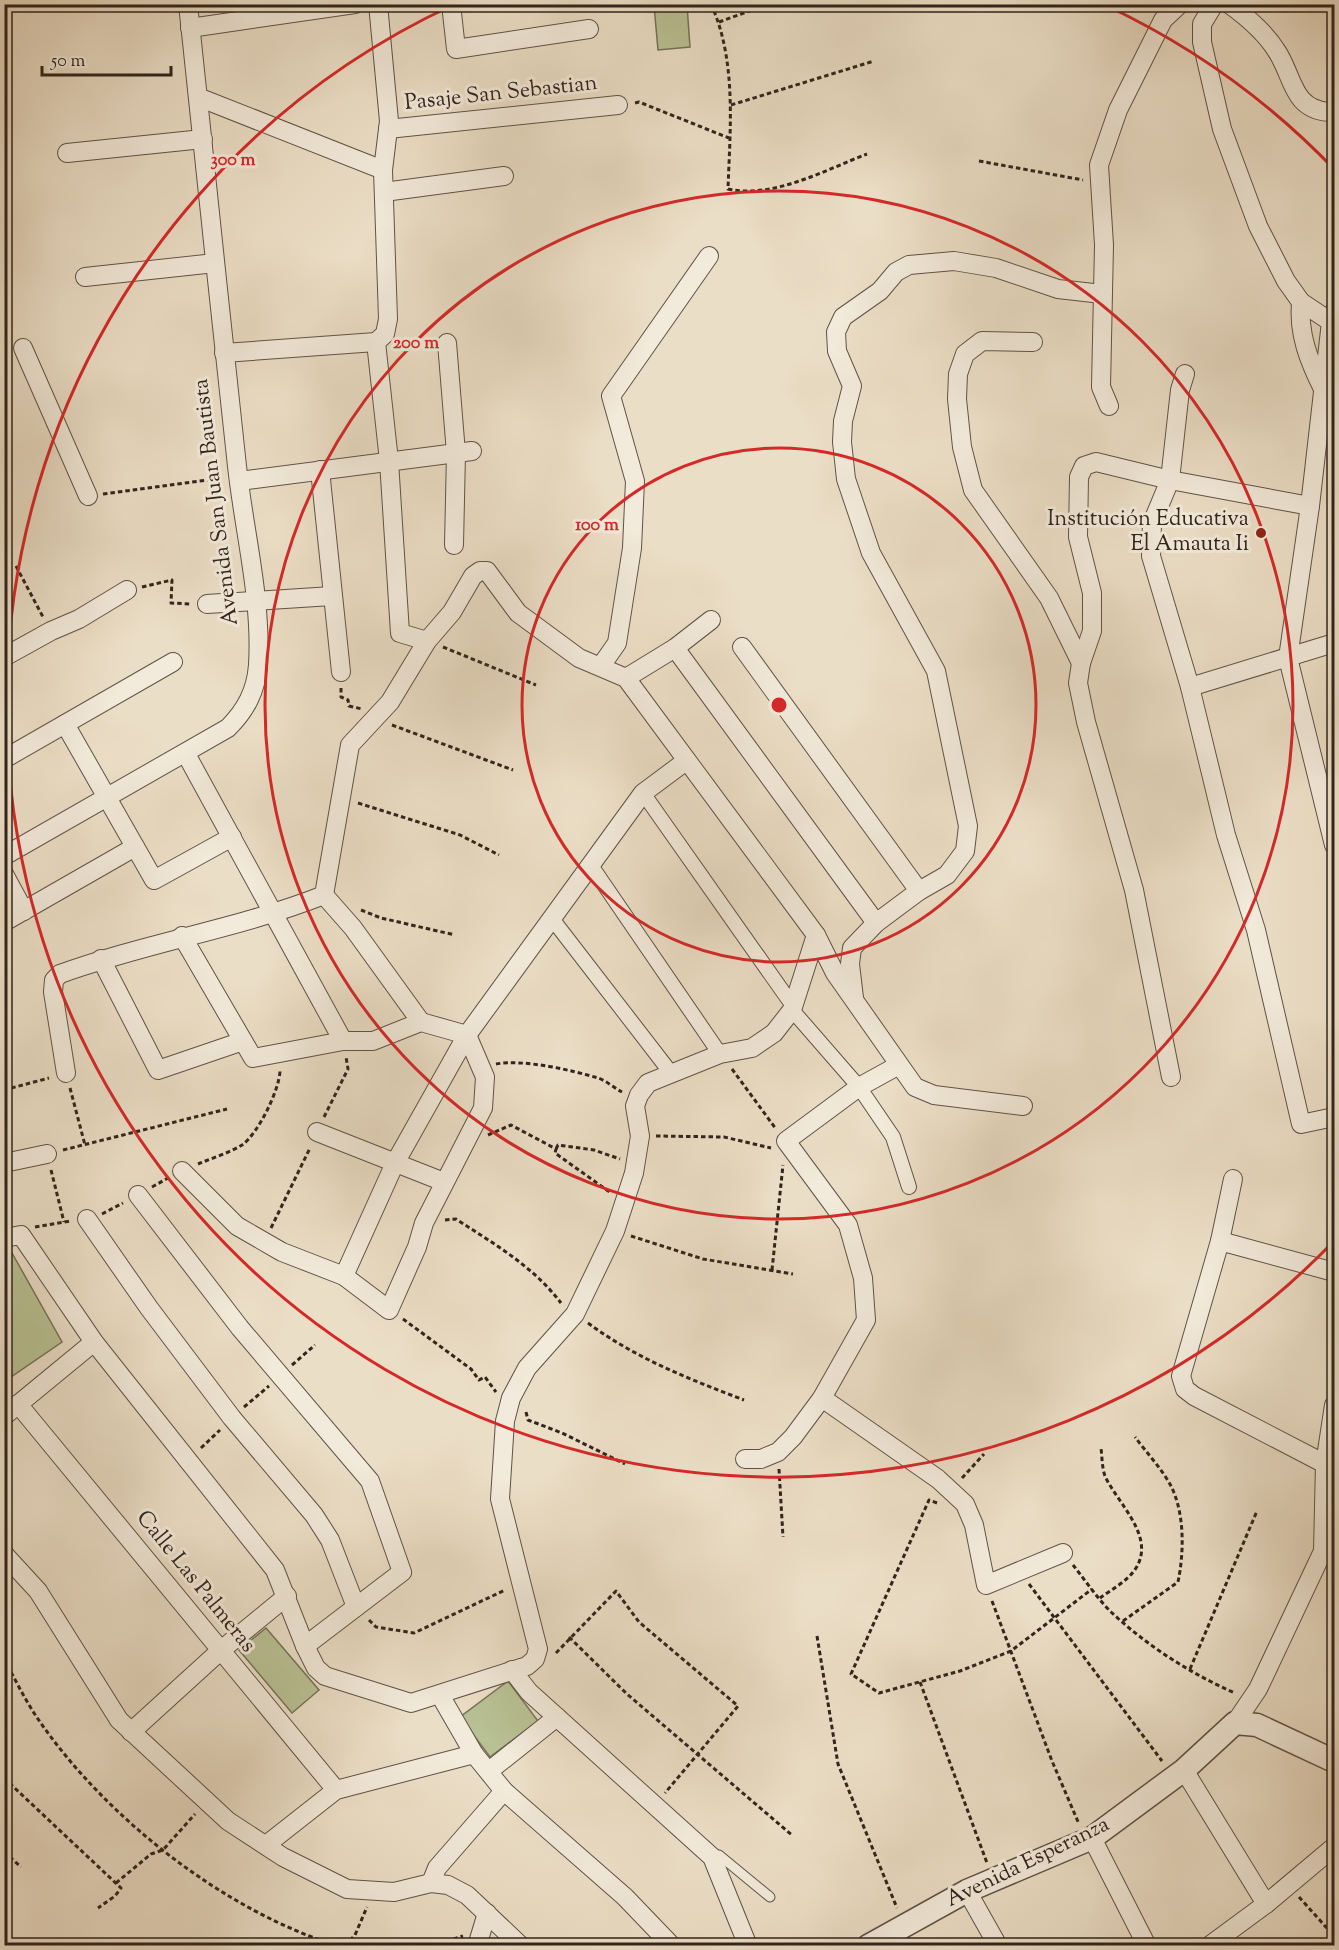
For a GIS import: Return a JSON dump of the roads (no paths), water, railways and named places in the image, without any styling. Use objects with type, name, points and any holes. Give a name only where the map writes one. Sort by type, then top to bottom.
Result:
[{"type":"street","name":"Avenida San Juan Bautista","points":[[4,856],[228,728],[244,713],[254,692],[258,665],[256,602],[224,353],[188,4]]},
{"type":"street","points":[[190,28],[355,4]]},
{"type":"street","points":[[224,353],[376,342],[385,334],[388,319],[384,170],[388,129],[378,4]]},
{"type":"street","points":[[451,4],[456,49],[589,29]]},
{"type":"street","points":[[1109,406],[1101,387],[1104,244],[1099,165],[1118,110],[1163,20],[1180,4]]},
{"type":"street","points":[[1214,4],[1202,24],[1202,42],[1222,129],[1258,226],[1286,281],[1301,302],[1333,317],[1310,506],[1288,658],[1329,799],[1335,845]]},
{"type":"street","points":[[1229,4],[1249,19],[1277,51],[1301,100],[1314,111],[1329,112],[1335,109]]},
{"type":"street","points":[[198,97],[384,170]]},
{"type":"street","name":"Pasaje San Sebastian","points":[[388,129],[618,105]]},
{"type":"street","points":[[67,153],[203,139]]},
{"type":"street","points":[[384,192],[504,176]]},
{"type":"street","points":[[601,666],[617,643],[632,548],[635,482],[611,396],[709,256]]},
{"type":"street","points":[[855,1000],[850,964],[852,948],[876,923],[919,891],[947,874],[965,852],[968,826],[936,671],[871,553],[846,478],[842,442],[843,421],[852,386],[837,351],[836,332],[843,317],[880,291],[896,272],[909,265],[954,261],[996,268],[1058,288],[1102,294]]},
{"type":"street","points":[[85,277],[215,263]]},
{"type":"street","points":[[1301,302],[1299,324],[1311,364],[1324,389]]},
{"type":"street","points":[[1033,342],[982,341],[964,354],[958,374],[957,399],[962,447],[974,490],[1048,598],[1081,663]]},
{"type":"street","points":[[376,342],[389,461],[400,633],[428,641]]},
{"type":"street","points":[[447,343],[464,452],[454,545]]},
{"type":"street","points":[[23,348],[88,496]]},
{"type":"street","points":[[1185,374],[1180,390],[1170,480],[1152,523],[1151,556],[1190,687],[1226,835],[1256,930],[1301,1124],[1335,1117]]},
{"type":"street","points":[[239,478],[464,452]]},
{"type":"street","points":[[1171,1077],[1134,890],[1086,722],[1078,683],[1081,663],[1092,631],[1092,603],[1078,537],[1079,477],[1084,466],[1096,462],[1170,480],[1310,506]]},
{"type":"street","points":[[320,470],[341,672]]},
{"type":"street","points":[[324,895],[350,745],[390,702],[428,641],[452,612],[472,576],[480,571],[487,571],[518,613],[579,658],[626,678],[816,935],[835,973],[915,1087],[934,1095],[1023,1106]]},
{"type":"street","points":[[4,657],[51,631],[80,619],[126,590]]},
{"type":"street","points":[[207,604],[332,596]]},
{"type":"street","points":[[626,678],[675,648],[711,620]]},
{"type":"street","points":[[1190,687],[1335,643]]},
{"type":"street","points":[[742,647],[919,891]]},
{"type":"street","points":[[675,648],[876,923]]},
{"type":"street","points":[[4,759],[173,662]]},
{"type":"street","points":[[65,724],[154,880],[232,837]]},
{"type":"street","points":[[186,754],[344,1041]]},
{"type":"street","points":[[344,1276],[395,1163],[467,1035],[553,920],[590,864],[643,793],[686,761]]},
{"type":"street","points":[[643,793],[793,1008],[859,1087],[893,1137],[909,1187]]},
{"type":"street","points":[[4,922],[135,847]]},
{"type":"street","points":[[590,864],[720,1054]]},
{"type":"street","points":[[4,874],[24,911]]},
{"type":"street","points":[[66,1073],[53,992],[54,980],[60,974],[101,959],[182,936],[275,914],[324,895]]},
{"type":"street","points":[[182,1171],[237,1226],[282,1252],[344,1276],[389,1310],[417,1247],[424,1223],[483,1108],[485,1077],[467,1035],[422,1022],[353,928],[324,895]]},
{"type":"street","points":[[553,920],[671,1073]]},
{"type":"street","points":[[4,1238],[21,1235],[94,1342],[275,1570],[305,1646],[316,1668],[325,1676],[411,1703],[519,1668],[535,1659],[538,1649],[500,1499],[505,1421],[510,1402],[527,1368],[575,1314],[615,1231],[636,1164],[640,1136],[635,1106],[639,1095],[648,1083],[720,1054],[752,1048],[774,1033],[793,1008],[816,935]]},
{"type":"street","points":[[182,936],[254,1058],[344,1041],[374,1041],[422,1022]]},
{"type":"street","points":[[101,959],[158,1070],[243,1041]]},
{"type":"street","points":[[745,1459],[761,1459],[778,1452],[794,1437],[822,1398],[866,1320],[862,1278],[848,1225],[785,1146],[859,1087],[899,1065]]},
{"type":"street","points":[[317,1132],[444,1182]]},
{"type":"street","points":[[4,1163],[46,1155]]},
{"type":"street","points":[[1233,1179],[1220,1241],[1181,1376],[1185,1389],[1324,1464]]},
{"type":"street","points":[[138,1194],[280,1376],[370,1481],[402,1572],[305,1646]]},
{"type":"street","points":[[87,1219],[149,1308],[232,1418],[314,1515],[330,1540],[356,1607]]},
{"type":"street","points":[[1220,1241],[1335,1272]]},
{"type":"street","points":[[11,1410],[94,1342]]},
{"type":"street","points":[[822,1398],[951,1491],[965,1504],[974,1525],[986,1585],[1063,1553]]},
{"type":"street","points":[[1235,1724],[1258,1689],[1323,1551],[1329,1504],[1324,1464],[1335,1405]]},
{"type":"street","name":"Calle Las Palmeras","points":[[11,1410],[220,1651],[336,1790]]},
{"type":"street","points":[[4,1554],[38,1591],[119,1720],[228,1821],[266,1845],[347,1889],[394,1892],[431,1883],[448,1885],[458,1890],[486,1913],[520,1946]]},
{"type":"street","points":[[131,1732],[220,1651],[287,1596]]},
{"type":"street","points":[[519,1668],[529,1692],[711,1857],[748,1946]]},
{"type":"street","points":[[440,1695],[474,1754],[504,1791],[625,1897],[672,1946]]},
{"type":"street","points":[[489,1771],[557,1717]]},
{"type":"street","points":[[1235,1724],[1257,1725],[1335,1761]]},
{"type":"street","name":"Avenida Esperanza","points":[[868,1946],[967,1891],[1092,1838],[1179,1774],[1235,1724]]},
{"type":"street","points":[[266,1845],[336,1790],[474,1754]]},
{"type":"street","points":[[1179,1774],[1266,1904]]},
{"type":"street","points":[[431,1883],[437,1868],[504,1791]]},
{"type":"street","points":[[1092,1838],[1147,1946]]},
{"type":"street","points":[[1209,1946],[1266,1904],[1335,1847]]},
{"type":"street","points":[[967,1891],[998,1946]]},
{"type":"street","points":[[478,1940],[486,1913]]},
{"type":"lane","points":[[711,1857],[719,1855],[770,1897]]},
{"type":"place","name":"Institución Educativa El Amauta Ii","points":[[1261,533]]}]
